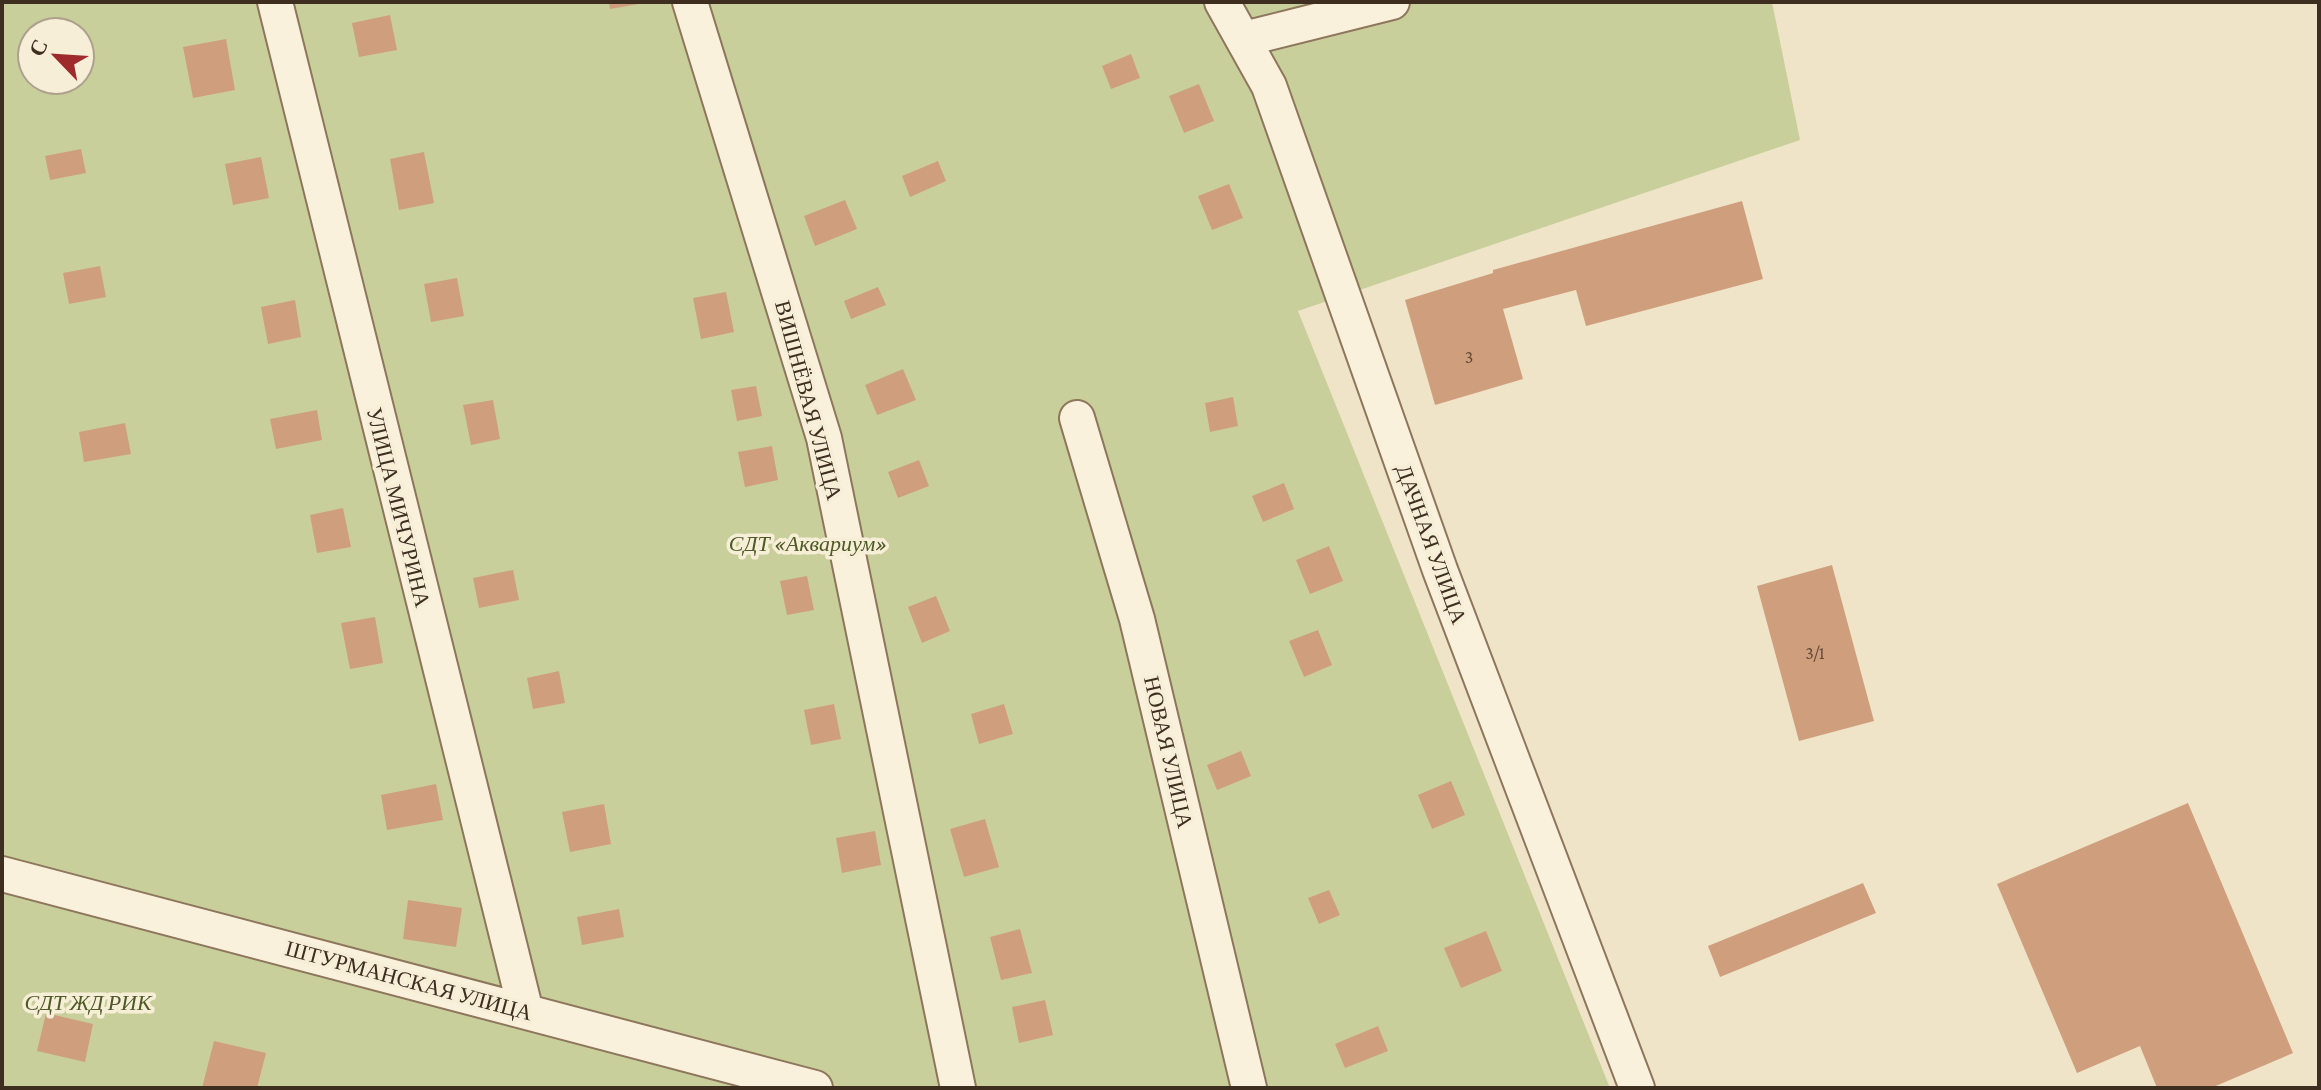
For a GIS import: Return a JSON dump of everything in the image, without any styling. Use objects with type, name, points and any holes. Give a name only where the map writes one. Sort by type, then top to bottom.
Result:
[{"type":"street","name":"УЛИЦА МИЧУРИНА","points":[[275,2],[526,1012]]},
{"type":"street","name":"ВИШНЁВАЯ УЛИЦА","points":[[690,2],[824,438],[958,1088]]},
{"type":"street","name":"ДАЧНАЯ УЛИЦА","points":[[1222,2],[1269,86],[1440,570],[1637,1088]]},
{"type":"street","points":[[1244,39],[1392,2]]},
{"type":"street","name":"НОВАЯ УЛИЦА","points":[[1077,418],[1137,619],[1249,1088]]},
{"type":"street","name":"ШТУРМАНСКАЯ УЛИЦА","points":[[2,874],[815,1088]]},
{"type":"green space","name":"СДТ «Аквариум»","points":[[2,2],[1772,2],[1800,140],[1298,311],[1610,1088],[2,1088]]},
{"type":"building","points":[[609,2],[639,2],[639,4],[610,9]]},
{"type":"building","points":[[390,15],[397,50],[359,57],[352,23]]},
{"type":"building","points":[[226,39],[235,90],[193,98],[183,47]]},
{"type":"building","points":[[1131,54],[1140,78],[1111,89],[1102,66]]},
{"type":"building","points":[[1199,84],[1214,121],[1184,133],[1169,96]]},
{"type":"building","points":[[81,149],[86,173],[50,180],[45,156]]},
{"type":"building","points":[[424,152],[434,203],[399,210],[390,159]]},
{"type":"building","points":[[261,157],[269,198],[233,205],[225,164]]},
{"type":"building","points":[[938,161],[946,181],[910,197],[902,176]]},
{"type":"building","points":[[1229,184],[1243,218],[1212,230],[1198,196]]},
{"type":"building","points":[[845,200],[857,229],[815,246],[804,216]]},
{"type":"building","points":[[1742,201],[1763,279],[1586,326],[1576,290],[1503,309],[1523,379],[1435,405],[1405,300],[1493,273],[1493,270]]},
{"type":"building","points":[[100,266],[106,297],[69,304],[63,273]]},
{"type":"building","points":[[457,278],[464,316],[431,322],[424,284]]},
{"type":"building","points":[[878,287],[886,305],[851,319],[844,301]]},
{"type":"building","points":[[726,292],[734,332],[701,339],[693,298]]},
{"type":"building","points":[[295,300],[301,337],[268,344],[261,307]]},
{"type":"building","points":[[903,369],[916,400],[877,415],[865,385]]},
{"type":"building","points":[[756,386],[762,416],[737,421],[731,390]]},
{"type":"building","points":[[1233,397],[1238,426],[1210,432],[1205,403]]},
{"type":"building","points":[[493,400],[500,439],[471,445],[463,405]]},
{"type":"building","points":[[317,410],[322,440],[276,449],[270,419]]},
{"type":"building","points":[[125,423],[131,454],[84,462],[79,432]]},
{"type":"building","points":[[772,446],[778,480],[745,487],[738,452]]},
{"type":"building","points":[[919,460],[929,486],[898,498],[888,472]]},
{"type":"building","points":[[1284,483],[1294,509],[1263,522],[1252,496]]},
{"type":"building","points":[[343,508],[351,547],[317,553],[310,515]]},
{"type":"building","points":[[1329,546],[1343,581],[1310,594],[1296,560]]},
{"type":"building","points":[[1832,565],[1874,721],[1799,741],[1757,586]]},
{"type":"building","points":[[513,570],[519,600],[479,608],[473,578]]},
{"type":"building","points":[[807,576],[814,610],[787,615],[780,581]]},
{"type":"building","points":[[936,596],[950,631],[922,643],[908,607]]},
{"type":"building","points":[[375,617],[383,663],[350,669],[341,623]]},
{"type":"building","points":[[1318,630],[1332,665],[1304,677],[1289,641]]},
{"type":"building","points":[[559,671],[565,703],[533,709],[527,678]]},
{"type":"building","points":[[834,704],[841,739],[811,745],[804,710]]},
{"type":"building","points":[[1004,704],[1013,734],[979,744],[971,714]]},
{"type":"building","points":[[1241,751],[1251,776],[1217,790],[1207,765]]},
{"type":"building","points":[[1451,781],[1465,815],[1432,829],[1418,795]]},
{"type":"building","points":[[436,784],[443,820],[387,830],[381,795]]},
{"type":"building","points":[[2188,803],[2293,1053],[2211,1088],[2157,1088],[2140,1046],[2077,1073],[1997,884]]},
{"type":"building","points":[[604,804],[611,844],[570,852],[562,812]]},
{"type":"building","points":[[985,819],[999,867],[964,877],[950,829]]},
{"type":"building","points":[[875,831],[881,865],[842,873],[836,838]]},
{"type":"building","points":[[1863,883],[1876,913],[1720,977],[1708,946]]},
{"type":"building","points":[[1329,890],[1340,915],[1319,924],[1308,898]]},
{"type":"building","points":[[408,900],[462,908],[456,947],[403,939]]},
{"type":"building","points":[[619,909],[624,937],[582,945],[577,917]]},
{"type":"building","points":[[1020,929],[1032,973],[1001,980],[990,937]]},
{"type":"building","points":[[1486,931],[1502,971],[1461,988],[1444,948]]},
{"type":"building","points":[[1045,1000],[1053,1035],[1019,1043],[1012,1007]]},
{"type":"building","points":[[46,1013],[93,1024],[85,1062],[37,1051]]},
{"type":"building","points":[[1378,1026],[1388,1051],[1345,1068],[1335,1044]]},
{"type":"building","points":[[214,1041],[266,1053],[257,1088],[202,1088]]},
{"type":"park label","name":"СДТ ЖД РИК","points":[[88,1002]]}]
